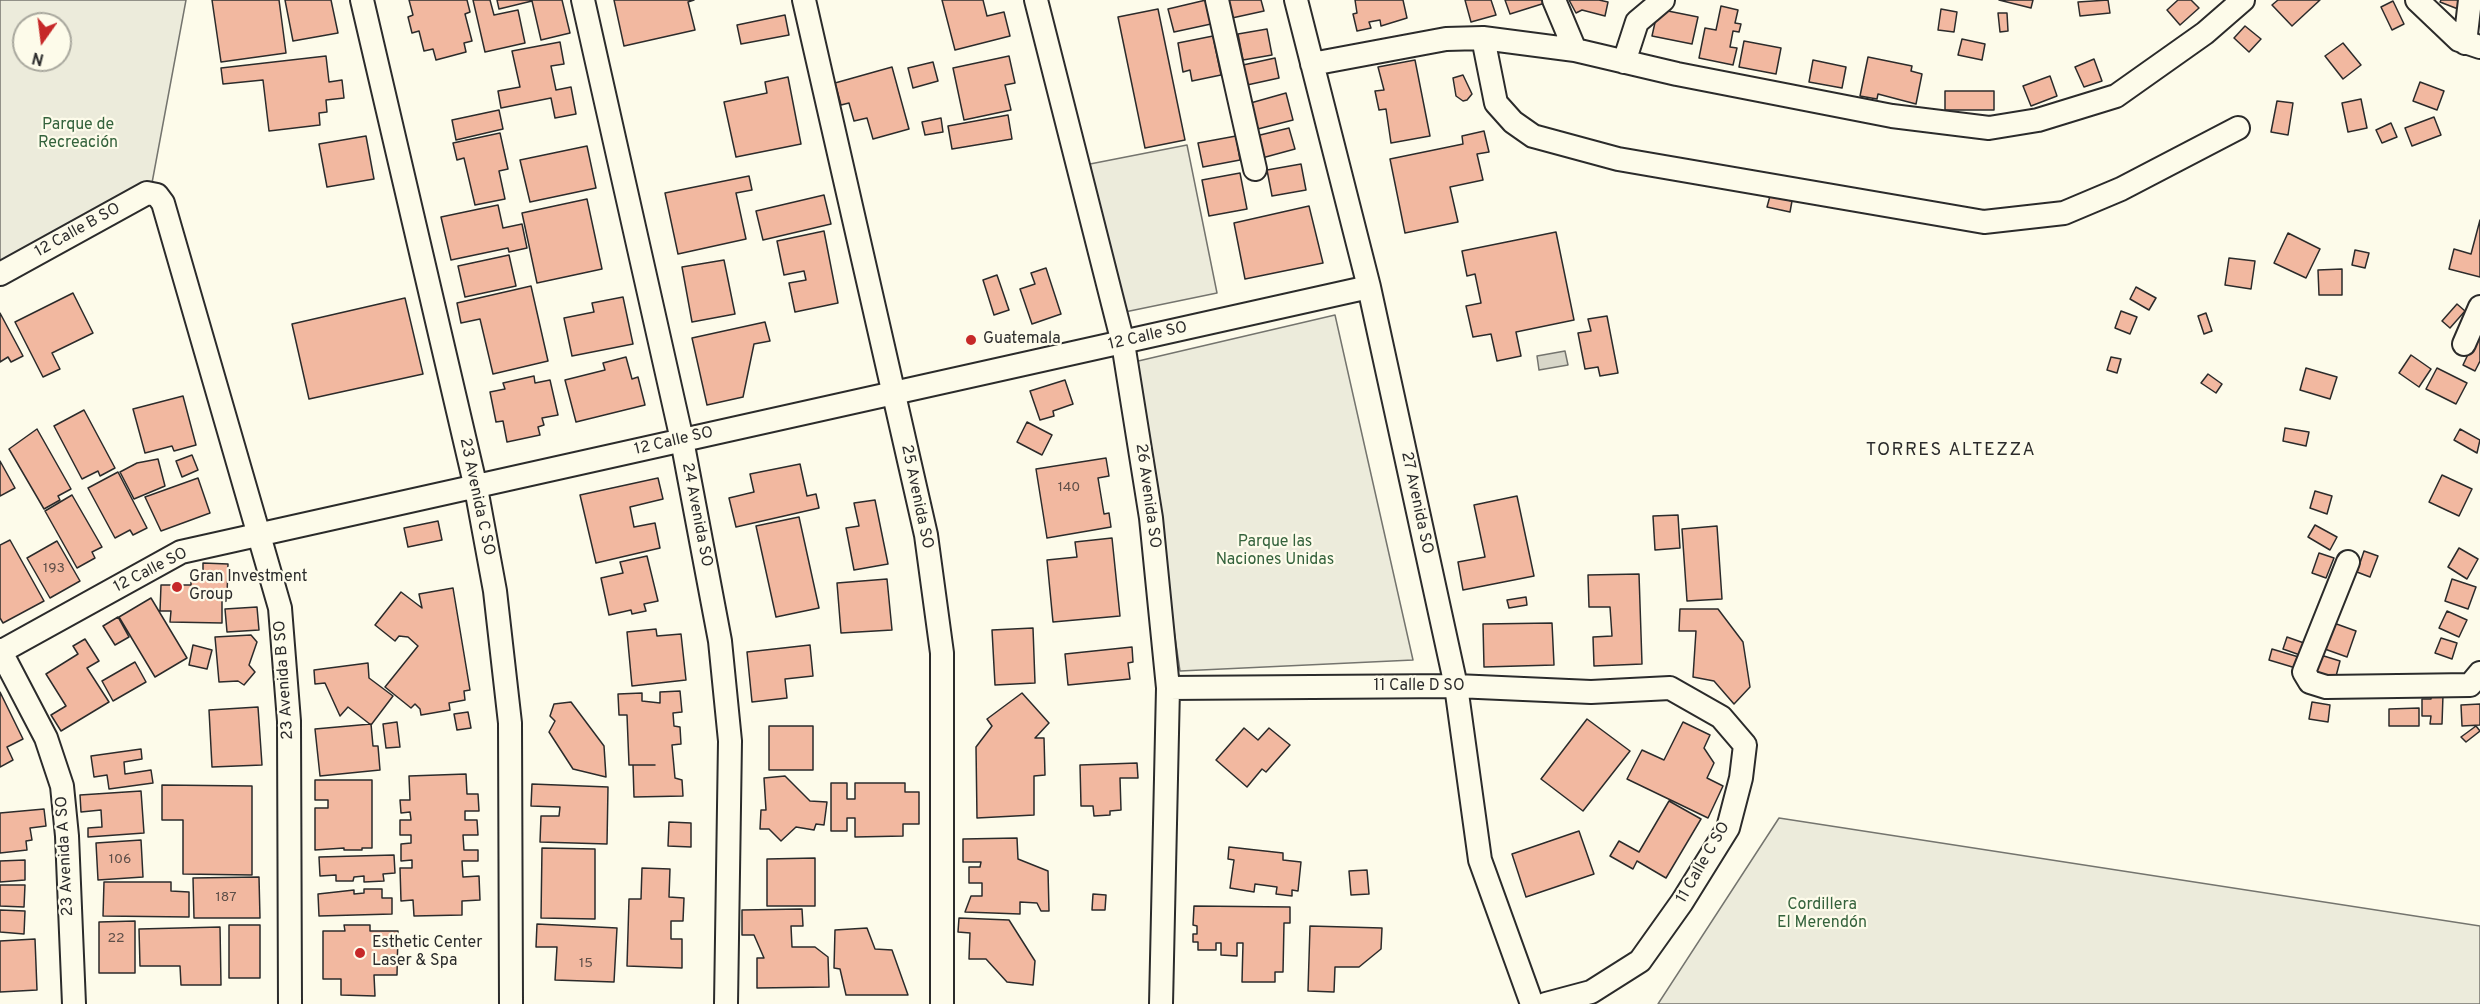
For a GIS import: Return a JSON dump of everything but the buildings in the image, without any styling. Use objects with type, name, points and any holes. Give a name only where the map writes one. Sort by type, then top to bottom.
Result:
[{"type":"street","name":"23 Avenida C SO","points":[[362,0],[476,488],[495,591],[510,723],[511,1004]]},
{"type":"street","name":"24 Avenida SO","points":[[583,0],[682,440],[720,640],[730,741],[726,1004]]},
{"type":"street","name":"25 Avenida SO","points":[[804,0],[926,536],[942,653],[942,1004]]},
{"type":"street","name":"26 Avenida SO","points":[[1036,0],[1123,343],[1151,518],[1168,688],[1161,1004]]},
{"type":"street","points":[[1217,0],[1255,169]]},
{"type":"street","name":"27 Avenida SO","points":[[1296,0],[1369,287],[1456,686],[1480,860],[1532,1004]]},
{"type":"street","points":[[1554,0],[1575,50]]},
{"type":"street","points":[[1624,62],[1637,22],[1663,0]]},
{"type":"street","points":[[1312,64],[1446,39],[1483,38],[1575,50],[1892,116],[1989,128],[2038,120],[2116,96],[2205,33],[2243,0]]},
{"type":"street","points":[[2417,0],[2439,24],[2472,45]]},
{"type":"street","points":[[2470,0],[2472,45]]},
{"type":"street","points":[[1483,38],[1496,103],[1513,122],[1533,136],[1618,159],[1984,222],[2064,213],[2130,184],[2238,128]]},
{"type":"street","name":"12 Calle B SO","points":[[0,274],[147,194],[157,195]]},
{"type":"street","name":"23 Avenida B SO","points":[[157,195],[163,203],[261,534],[280,608],[289,722],[290,1004]]},
{"type":"street","name":"12 Calle SO","points":[[0,651],[181,552],[1369,287]]},
{"type":"street","points":[[2464,344],[2480,308]]},
{"type":"street","points":[[2348,562],[2304,672],[2310,682],[2326,687],[2470,685],[2480,673]]},
{"type":"street","name":"23 Avenida A SO","points":[[0,651],[46,738],[62,786],[67,836],[74,1004]]},
{"type":"street","name":"11 Calle D SO","points":[[1168,688],[1456,686],[1591,692],[1670,688]]},
{"type":"street","name":"11 Calle C SO","points":[[1546,1004],[1591,992],[1640,961],[1682,902],[1728,828],[1741,778],[1745,746],[1721,717],[1670,688]]},
{"type":"green space","name":"Parque de Recreación","points":[[0,0],[186,0],[152,183],[0,266]]},
{"type":"green space","points":[[1187,145],[1217,293],[1120,313],[1090,164]]},
{"type":"green space","name":"Parque las Naciones Unidas","points":[[1335,315],[1413,660],[1180,671],[1134,362]]},
{"type":"green space","name":"Cordillera El Merendón","points":[[1779,818],[2480,926],[2480,1004],[1658,1004]]},
{"type":"shaded area","points":[[1565,351],[1568,365],[1539,370],[1537,356]]},
{"type":"place","name":"Guatemala","points":[[971,340]]},
{"type":"place","name":"Gran Investment Group","points":[[177,587]]},
{"type":"place","name":"Esthetic Center Laser & Spa","points":[[360,953]]},
{"type":"district","name":"TORRES ALTEZZA","points":[[1951,451]]}]
